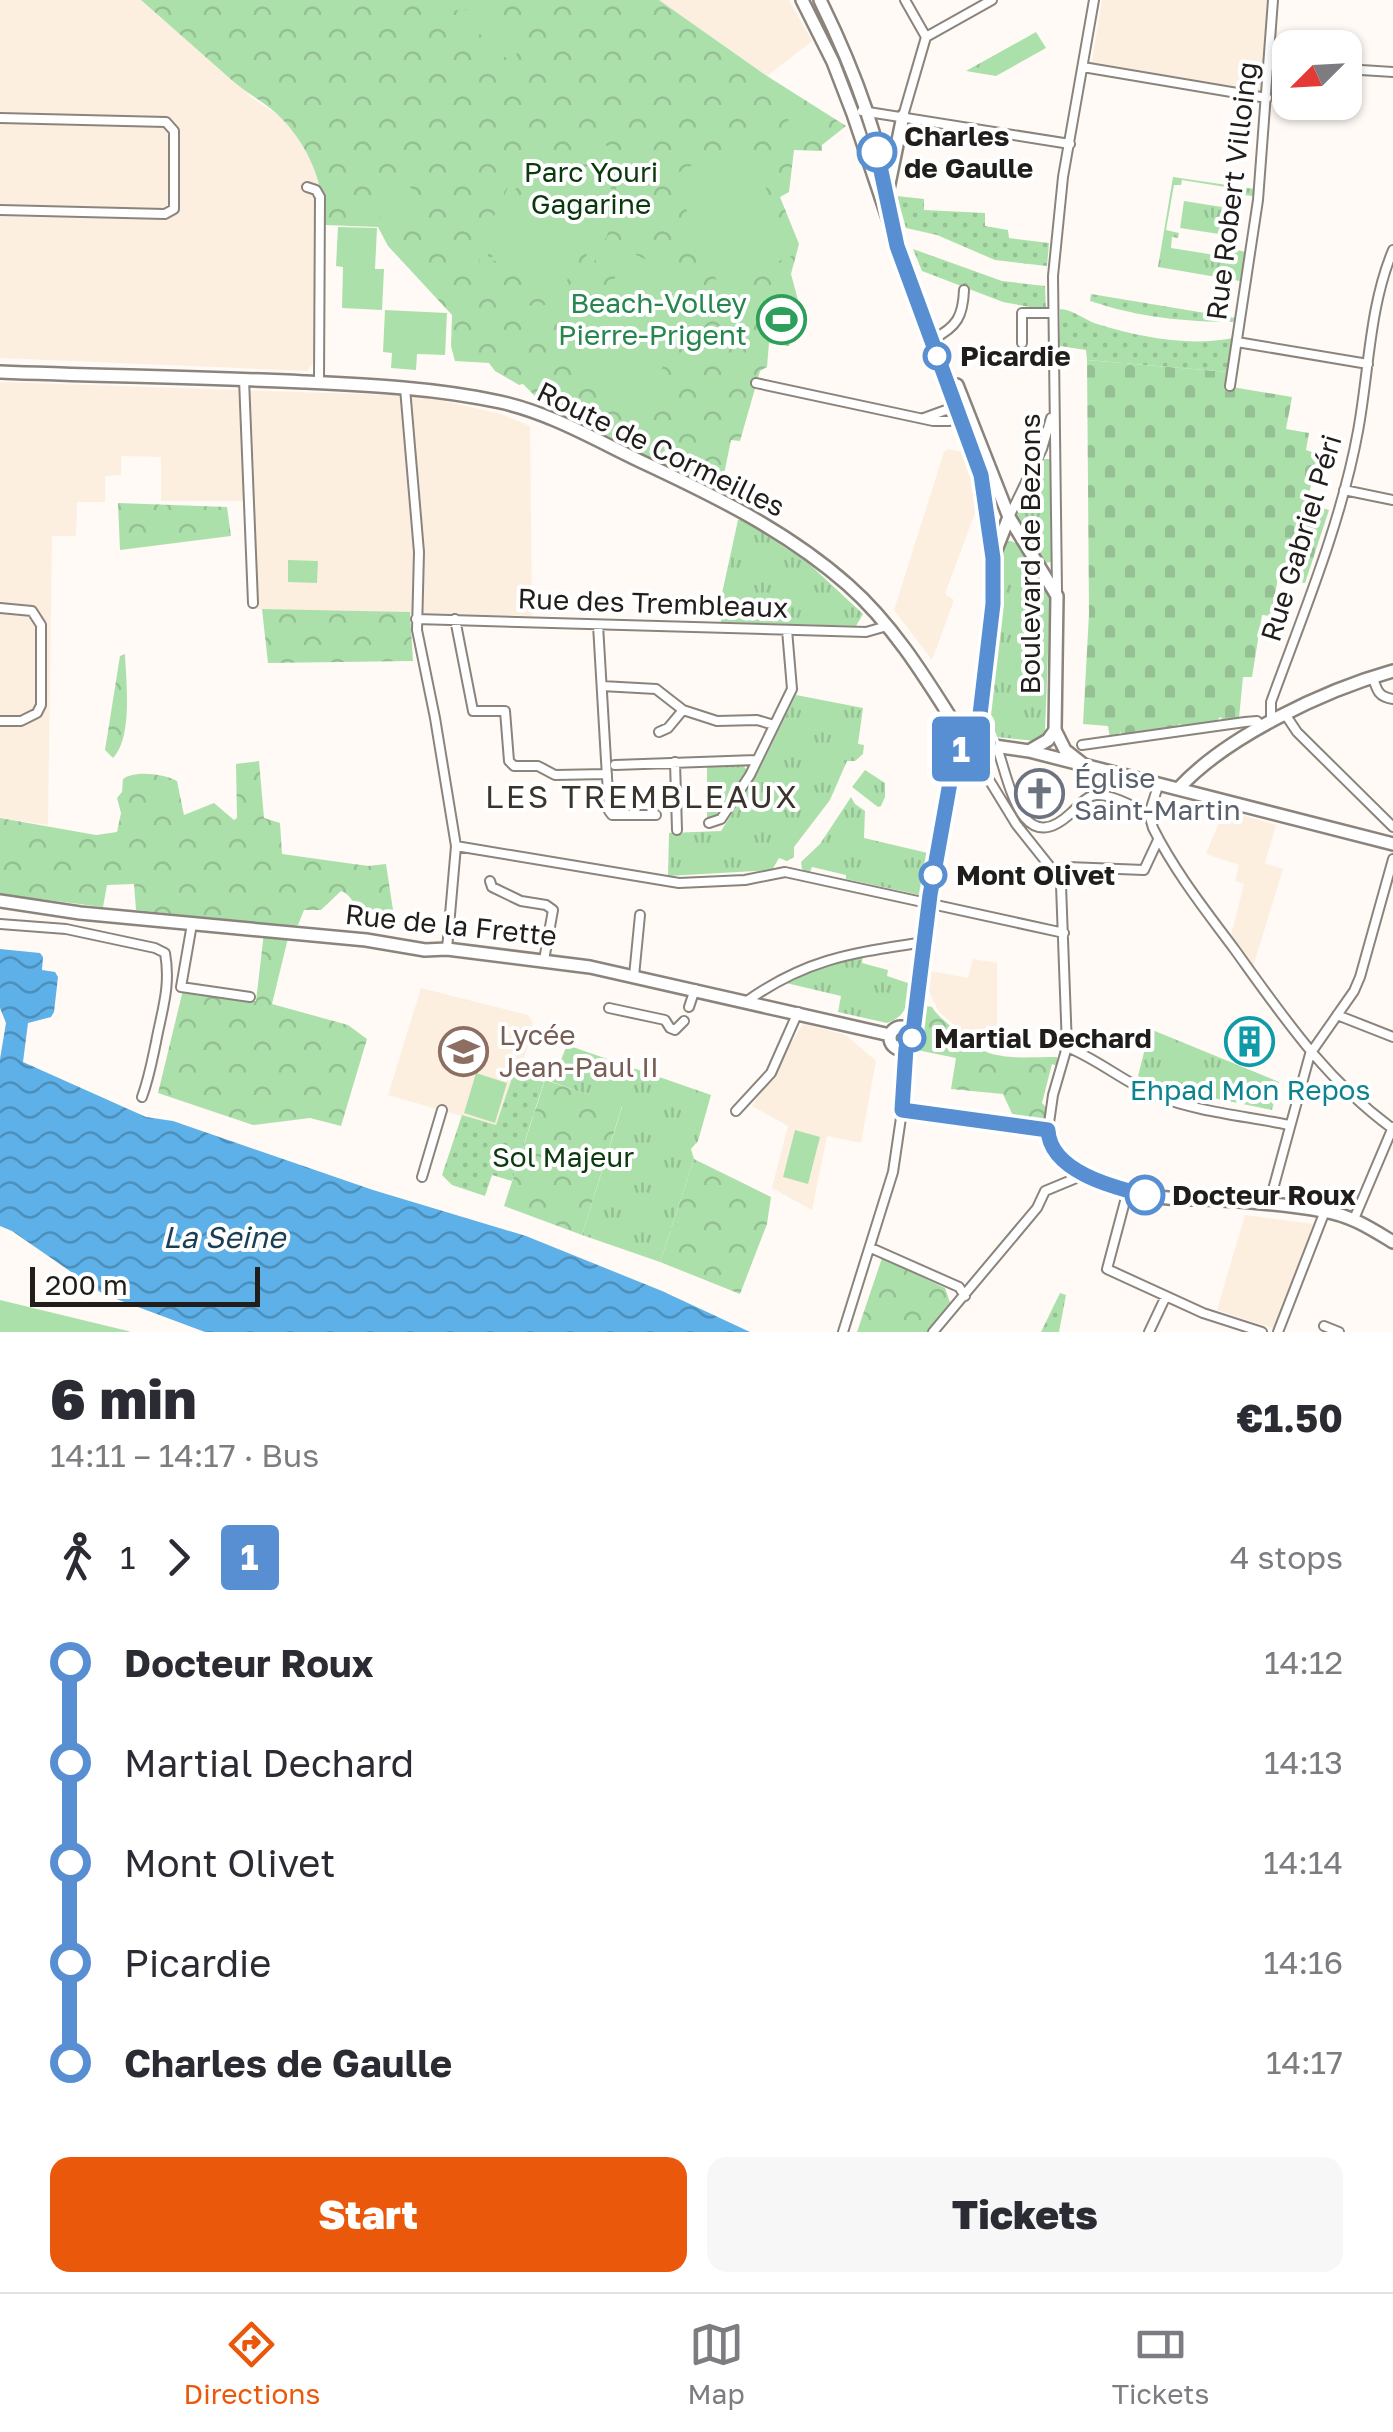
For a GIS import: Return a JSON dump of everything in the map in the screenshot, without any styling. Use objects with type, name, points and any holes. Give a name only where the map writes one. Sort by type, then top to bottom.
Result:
[{"type":"main road","points":[[802,0],[859,112],[887,193],[893,232]]},
{"type":"main road","points":[[820,0],[845,54],[893,232],[981,475],[993,558],[993,604],[979,723],[954,760],[915,1002],[906,1030],[911,1044],[895,1048],[890,1036],[906,1030]]},
{"type":"main road","points":[[887,193],[903,116]]},
{"type":"main road","name":"Route de Cormeilles","points":[[0,372],[405,388],[500,402],[552,418],[791,540],[850,586],[888,626],[966,742]]},
{"type":"main road","points":[[959,412],[1010,517],[1057,596]]},
{"type":"main road","name":"Boulevard de Bezons","points":[[993,558],[1010,517]]},
{"type":"main road","points":[[1002,533],[1024,543]]},
{"type":"main road","name":"Boulevard de Bezons","points":[[1057,596],[1055,730],[1066,750],[1084,765]]},
{"type":"main road","points":[[1179,788],[1192,774],[1266,722],[1393,671]]},
{"type":"main road","points":[[979,723],[992,744]]},
{"type":"main road","name":"Boulevard de Bezons","points":[[1029,751],[1048,740],[1055,730]]},
{"type":"main road","points":[[966,742],[1029,751],[1393,844]]},
{"type":"main road","name":"Rue de la Frette","points":[[0,901],[544,960],[695,989],[890,1036]]},
{"type":"main road","points":[[906,1048],[902,1110],[1048,1130],[1059,1158],[1086,1174],[1128,1190],[1166,1198],[1325,1211],[1354,1218],[1393,1242]]},
{"type":"street","points":[[905,0],[926,38]]},
{"type":"street","points":[[903,116],[926,38],[992,0]]},
{"type":"street","name":"Boulevard de Bezons","points":[[1057,596],[1053,313],[1056,248],[1094,0]]},
{"type":"street","name":"Rue Robert Villoing","points":[[1230,386],[1258,200],[1274,0]]},
{"type":"street","points":[[1083,67],[1268,98]]},
{"type":"street","points":[[1362,70],[1393,72]]},
{"type":"street","points":[[859,112],[1070,144]]},
{"type":"street","points":[[0,118],[166,122],[174,131],[176,204],[166,214],[0,210]]},
{"type":"street","points":[[307,187],[316,190],[320,197],[319,382]]},
{"type":"street","name":"Rue Gabriel Péri","points":[[1266,722],[1344,490],[1358,433],[1379,294],[1393,250]]},
{"type":"street","points":[[933,339],[954,327],[960,318],[964,290]]},
{"type":"street","points":[[1022,344],[1022,313],[1053,313]]},
{"type":"street","points":[[1237,342],[1368,364]]},
{"type":"street","name":"Boulevard de Bezons","points":[[1010,517],[1042,449],[1051,418],[1054,378]]},
{"type":"street","points":[[244,379],[253,603]]},
{"type":"street","points":[[756,383],[924,418],[959,412]]},
{"type":"street","points":[[405,388],[419,552],[416,620],[456,846],[447,949]]},
{"type":"street","points":[[1344,490],[1393,500]]},
{"type":"street","points":[[0,608],[32,612],[42,625],[37,713],[21,721],[0,721]]},
{"type":"street","points":[[455,619],[472,711],[505,710],[509,761],[514,766],[538,766],[554,775],[606,774]]},
{"type":"street","name":"Rue des Trembleaux","points":[[416,620],[866,632],[888,626]]},
{"type":"street","points":[[598,625],[609,811],[612,815],[656,815]]},
{"type":"street","points":[[709,824],[721,819],[792,689],[788,630]]},
{"type":"street","points":[[1373,678],[1378,692],[1393,699]]},
{"type":"street","points":[[602,686],[656,689],[683,710],[717,721],[757,720],[774,725]]},
{"type":"street","points":[[659,732],[668,728],[683,710]]},
{"type":"street","points":[[1285,714],[1297,732],[1393,827]]},
{"type":"street","points":[[1082,746],[1266,722]]},
{"type":"street","points":[[966,742],[1016,824],[1054,871],[1061,886],[1067,1046],[1052,1094],[1048,1130]]},
{"type":"street","points":[[992,744],[1018,808],[1034,827],[1056,826],[1091,795],[1149,814]]},
{"type":"street","points":[[614,765],[756,760]]},
{"type":"street","points":[[675,762],[677,830]]},
{"type":"street","points":[[1159,784],[1149,814],[1158,840],[1202,906],[1310,1054],[1358,1103],[1393,1129],[1354,1218]]},
{"type":"street","points":[[1054,871],[1068,867],[1144,870],[1158,840]]},
{"type":"street","points":[[456,846],[679,883],[745,880],[785,872],[1064,934]]},
{"type":"street","points":[[1269,1204],[1310,1054],[1360,977],[1393,859]]},
{"type":"street","name":"Rue de la Frette","points":[[490,881],[492,887],[519,900],[553,910],[544,960]]},
{"type":"street","points":[[634,976],[640,915]]},
{"type":"street","points":[[0,924],[66,929],[161,950],[168,970],[168,986],[155,1061],[142,1097]]},
{"type":"street","points":[[181,987],[192,924]]},
{"type":"street","points":[[747,1001],[768,986],[826,958],[924,942]]},
{"type":"street","points":[[168,986],[250,997]]},
{"type":"street","points":[[689,1008],[695,989]]},
{"type":"street","points":[[609,1008],[665,1020],[675,1030],[684,1021]]},
{"type":"street","points":[[736,1111],[771,1073],[798,1012]]},
{"type":"street","points":[[1337,1015],[1393,1037]]},
{"type":"street","points":[[1067,1046],[1162,1098],[1289,1125]]},
{"type":"street","points":[[422,1177],[442,1110]]},
{"type":"street","points":[[843,1332],[893,1172],[902,1110]]},
{"type":"street","points":[[933,1332],[1037,1208],[1045,1191],[1086,1174]]},
{"type":"street","points":[[1128,1190],[1106,1270],[1203,1313],[1262,1332]]},
{"type":"street","points":[[1278,1332],[1325,1211]]},
{"type":"street","points":[[871,1248],[959,1287],[965,1296]]},
{"type":"street","points":[[1150,1332],[1166,1296]]},
{"type":"street","points":[[1324,1326],[1339,1332]]},
{"type":"shaded area","points":[[0,0],[141,0],[255,100],[280,116],[298,137],[324,198],[325,346],[307,371],[0,358]]},
{"type":"shaded area","points":[[659,0],[789,0],[812,41],[767,76]]},
{"type":"shaded area","points":[[1102,0],[1267,0],[1262,92],[1092,62]]},
{"type":"shaded area","points":[[0,382],[422,396],[501,414],[530,426],[532,616],[249,609],[248,501],[161,501],[161,457],[121,456],[121,475],[105,476],[105,502],[77,502],[76,536],[52,536],[48,825],[0,818]]},
{"type":"shaded area","points":[[948,449],[968,453],[976,510],[945,594],[954,600],[932,660],[894,610]]},
{"type":"shaded area","points":[[1224,810],[1276,825],[1265,863],[1283,869],[1253,967],[1231,935],[1244,884],[1235,881],[1239,865],[1206,854]]},
{"type":"shaded area","points":[[973,959],[997,963],[997,1036],[964,1033],[939,1012],[928,989],[931,971],[968,978]]},
{"type":"shaded area","name":"Lycée Jean-Paul II","points":[[421,988],[528,1015],[532,1021],[533,1032],[519,1071],[514,1072],[496,1126],[388,1095]]},
{"type":"shaded area","points":[[803,1024],[846,1035],[876,1061],[861,1143],[827,1136],[812,1210],[772,1188],[788,1126],[752,1106]]},
{"type":"shaded area","points":[[1245,1215],[1313,1224],[1275,1329],[1217,1310]]},
{"type":"green space","name":"Parc Youri Gagarine","points":[[141,0],[659,0],[846,126],[822,145],[822,151],[794,150],[789,192],[780,197],[799,244],[791,274],[798,300],[789,346],[769,343],[767,367],[760,371],[740,441],[731,440],[720,494],[540,401],[523,384],[495,371],[489,363],[455,361],[451,346],[452,315],[388,246],[378,227],[325,225],[312,165],[288,125]]},
{"type":"green space","points":[[440,0],[472,0],[516,42],[515,57],[488,52],[486,40],[466,9],[443,12]]},
{"type":"green space","points":[[1036,32],[1046,48],[996,76],[966,71]]},
{"type":"green space","points":[[789,114],[810,117],[808,135],[787,131]]},
{"type":"green space","points":[[562,130],[591,136],[609,147],[635,177],[566,321],[557,317],[560,308],[534,313],[508,306],[493,295],[480,272],[487,232],[524,155],[540,137]],"holes":[[[564,139],[594,148],[609,162],[616,192],[569,287],[549,303],[523,304],[502,291],[492,278],[487,261],[490,245],[533,157],[545,145]]]},
{"type":"green space","points":[[747,143],[794,255],[719,286],[672,176],[717,152],[719,155]]},
{"type":"green space","points":[[543,151],[613,184],[561,293],[491,259]]},
{"type":"green space","points":[[395,175],[428,202],[401,235],[369,208]]},
{"type":"green space","points":[[1173,177],[1254,189],[1253,196],[1244,195],[1244,190],[1182,180],[1181,185],[1174,185],[1166,230],[1179,233],[1178,238],[1172,237],[1171,248],[1215,255],[1218,244],[1245,252],[1240,281],[1158,267]]},
{"type":"green space","points":[[897,196],[924,199],[924,210],[985,213],[985,226],[1008,230],[1009,238],[1049,243],[1047,266],[995,260],[937,235],[906,228]]},
{"type":"green space","points":[[1184,201],[1222,207],[1219,234],[1180,228]]},
{"type":"green space","points":[[338,227],[377,228],[375,269],[384,269],[382,310],[342,308],[343,267],[336,266]]},
{"type":"green space","points":[[913,249],[1002,281],[1045,286],[1046,310],[1003,302],[922,271]]},
{"type":"green space","points":[[628,251],[701,286],[644,406],[570,370]]},
{"type":"green space","points":[[1091,294],[1235,318],[1235,322],[1144,315],[1090,301]]},
{"type":"green space","name":"Beach-Volley Pierre-Prigent","points":[[778,298],[795,302],[787,341],[770,337]]},
{"type":"green space","points":[[1060,309],[1147,337],[1182,341],[1233,338],[1228,372],[1087,360],[1086,350],[1060,346]]},
{"type":"green space","points":[[385,310],[447,313],[445,355],[417,354],[416,370],[391,368],[392,353],[383,352]]},
{"type":"green space","points":[[1087,360],[1228,372],[1226,386],[1292,397],[1286,429],[1309,433],[1306,450],[1318,454],[1307,503],[1329,510],[1305,583],[1278,578],[1271,616],[1262,615],[1252,677],[1243,677],[1239,718],[1225,721],[1220,717],[1216,722],[1186,727],[1179,724],[1176,729],[1127,736],[1120,732],[1117,738],[1110,739],[1108,726],[1083,724],[1089,614]]},
{"type":"green space","points":[[1043,459],[1050,459],[1051,562],[1044,563],[1015,517]]},
{"type":"green space","points":[[118,503],[227,507],[231,536],[120,550]]},
{"type":"green space","points":[[738,520],[807,562],[863,614],[856,626],[721,622],[721,598]]},
{"type":"green space","points":[[1004,542],[1020,545],[1050,599],[1045,732],[1035,741],[997,737],[989,719],[998,637],[1001,549]]},
{"type":"green space","points":[[288,560],[318,561],[317,583],[288,582]]},
{"type":"green space","points":[[262,609],[410,612],[413,661],[268,663]]},
{"type":"green space","points":[[125,654],[126,723],[113,758],[105,750],[120,656]]},
{"type":"green space","points":[[796,695],[863,708],[858,744],[864,745],[863,754],[855,761],[847,761],[830,800],[794,847],[794,857],[787,861],[779,858],[772,870],[668,876],[669,833],[721,831],[757,774]]},
{"type":"green space","points":[[259,761],[264,818],[280,823],[282,854],[368,866],[386,864],[393,910],[376,926],[370,926],[370,915],[341,891],[321,910],[304,910],[298,925],[291,926],[272,1004],[348,1025],[367,1039],[341,1126],[310,1118],[253,1125],[158,1093],[183,990],[256,1001],[265,924],[136,910],[134,884],[107,885],[103,907],[0,894],[0,818],[96,835],[117,832],[121,813],[117,798],[123,779],[142,774],[177,781],[184,815],[214,803],[234,820],[236,764]]},
{"type":"green space","points":[[740,762],[747,770],[716,816],[707,818],[707,764]]},
{"type":"green space","points":[[865,770],[885,783],[881,806],[852,787]]},
{"type":"green space","points":[[1073,771],[1101,781],[1097,792],[1086,793],[1077,788]]},
{"type":"green space","points":[[851,797],[865,811],[864,838],[932,854],[924,893],[846,879],[846,875],[812,867],[809,874],[802,869],[801,862],[820,844]]},
{"type":"green space","points":[[863,954],[862,963],[888,970],[887,976],[911,984],[905,1008],[887,1023],[838,1012],[841,996],[786,983],[826,961]]},
{"type":"green space","points":[[926,1006],[932,1007],[966,1041],[989,1053],[1057,1057],[1042,1103],[1048,1116],[1041,1120],[1014,1118],[1003,1094],[951,1089],[956,1058],[917,1050]]},
{"type":"green space","points":[[1150,1029],[1279,1082],[1272,1110],[1164,1088],[1138,1076]]},
{"type":"green space","points":[[567,1045],[711,1095],[698,1141],[691,1149],[694,1159],[660,1262],[582,1235],[622,1107],[552,1082]]},
{"type":"green space","points":[[514,1072],[544,1082],[512,1181],[492,1175],[485,1196],[452,1185],[442,1175],[462,1115],[496,1125]]},
{"type":"green space","points":[[476,1073],[507,1083],[495,1123],[464,1113]]},
{"type":"green space","name":"Sol Majeur","points":[[545,1080],[622,1106],[582,1235],[504,1206]]},
{"type":"green space","points":[[795,1130],[820,1137],[808,1184],[783,1177]]},
{"type":"green space","points":[[694,1159],[771,1197],[767,1224],[740,1294],[660,1262]]},
{"type":"green space","points":[[882,1258],[945,1288],[952,1308],[931,1332],[857,1332]]},
{"type":"green space","points":[[1060,1293],[1066,1295],[1059,1332],[1041,1332]]},
{"type":"green space","points":[[0,1300],[128,1331],[130,1332],[0,1332]]},
{"type":"water","name":"La Seine","points":[[0,949],[40,953],[42,970],[55,972],[58,977],[51,1017],[28,1023],[23,1062],[146,1117],[173,1121],[373,1190],[526,1236],[662,1291],[750,1332],[205,1332],[103,1294],[0,1226],[0,1059],[6,1023],[0,1008]]},
{"type":"bus line","name":"1","points":[[877,152],[897,246],[981,475],[993,558],[993,604],[979,723],[988,743],[966,742],[954,760],[930,895],[912,1040],[906,1048],[902,1110],[1048,1130],[1059,1158],[1086,1174],[1145,1195]]},
{"type":"place","name":"Charles de Gaulle","points":[[877,152]]},
{"type":"place","name":"Beach-Volley Pierre-Prigent","points":[[782,319]]},
{"type":"place","name":"Picardie","points":[[937,356]]},
{"type":"place","name":"Église Saint-Martin","points":[[1039,794]]},
{"type":"place","name":"Mont Olivet","points":[[933,875]]},
{"type":"place","name":"Martial Dechard","points":[[912,1038]]},
{"type":"place","name":"Ehpad Mon Repos","points":[[1250,1042]]},
{"type":"place","name":"Lycée Jean-Paul II","points":[[464,1051]]},
{"type":"place","name":"Docteur Roux","points":[[1145,1195]]},
{"type":"district","name":"LES TREMBLEAUX","points":[[642,797]]}]
